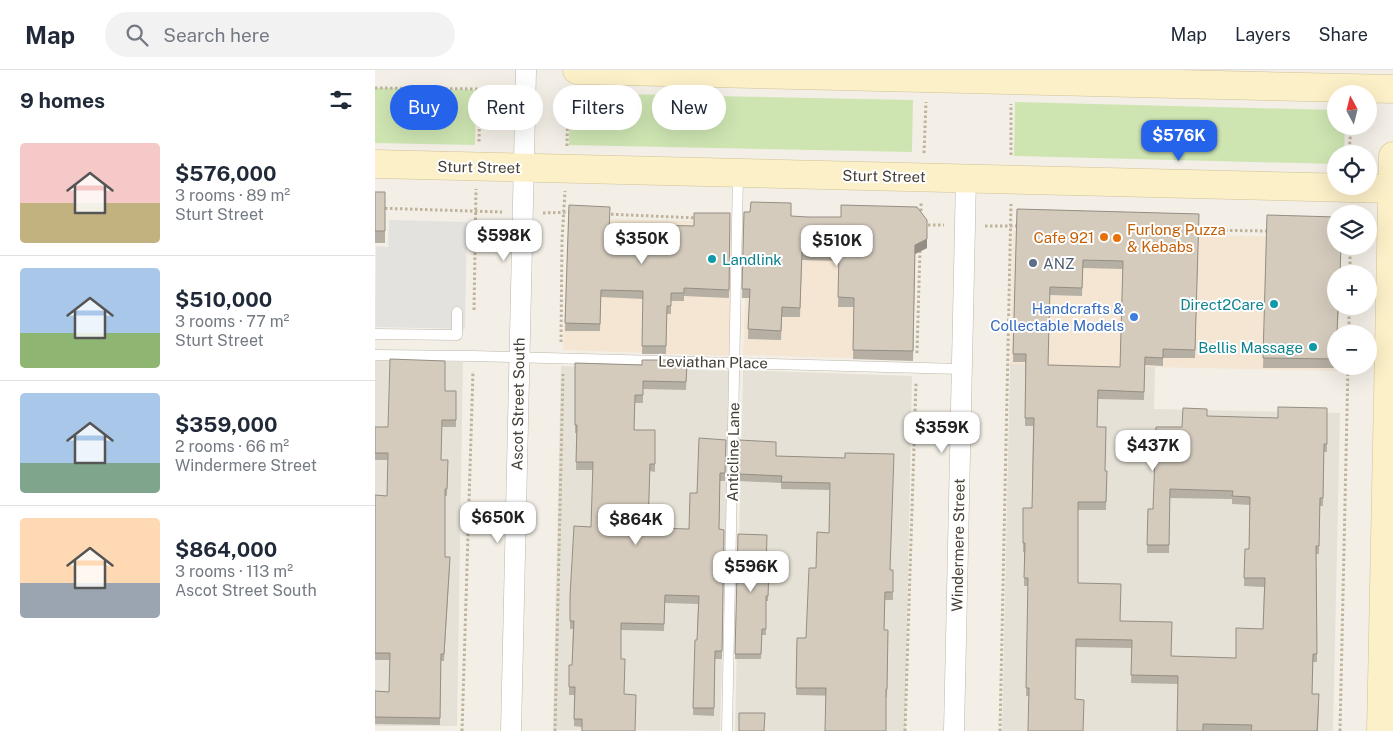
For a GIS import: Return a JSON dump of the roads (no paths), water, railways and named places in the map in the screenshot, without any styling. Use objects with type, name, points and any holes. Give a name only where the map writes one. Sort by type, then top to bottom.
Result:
[{"type":"main road","points":[[573,80],[746,72],[1393,89]]},
{"type":"main road","points":[[1381,731],[1393,156]]},
{"type":"main road","name":"Sturt Street","points":[[375,164],[1393,188]]},
{"type":"street","name":"Ascot Street South","points":[[511,731],[526,70]]},
{"type":"street","name":"Windermere Street","points":[[954,731],[966,178]]},
{"type":"lane","name":"Anticline Lane","points":[[727,731],[739,173]]},
{"type":"lane","points":[[375,334],[457,335],[457,312]]},
{"type":"lane","name":"Leviathan Place","points":[[375,355],[961,369]]},
{"type":"place","name":"Cafe 921","points":[[1104,237]]},
{"type":"place","name":"Furlong Puzza & Kebabs","points":[[1117,238]]},
{"type":"place","name":"Landlink","points":[[712,259]]},
{"type":"place","name":"ANZ","points":[[1033,263]]},
{"type":"place","name":"Direct2Care","points":[[1274,304]]},
{"type":"place","name":"Handcrafts & Collectable Models","points":[[1134,317]]},
{"type":"place","name":"Bellis Massage","points":[[1313,347]]}]
